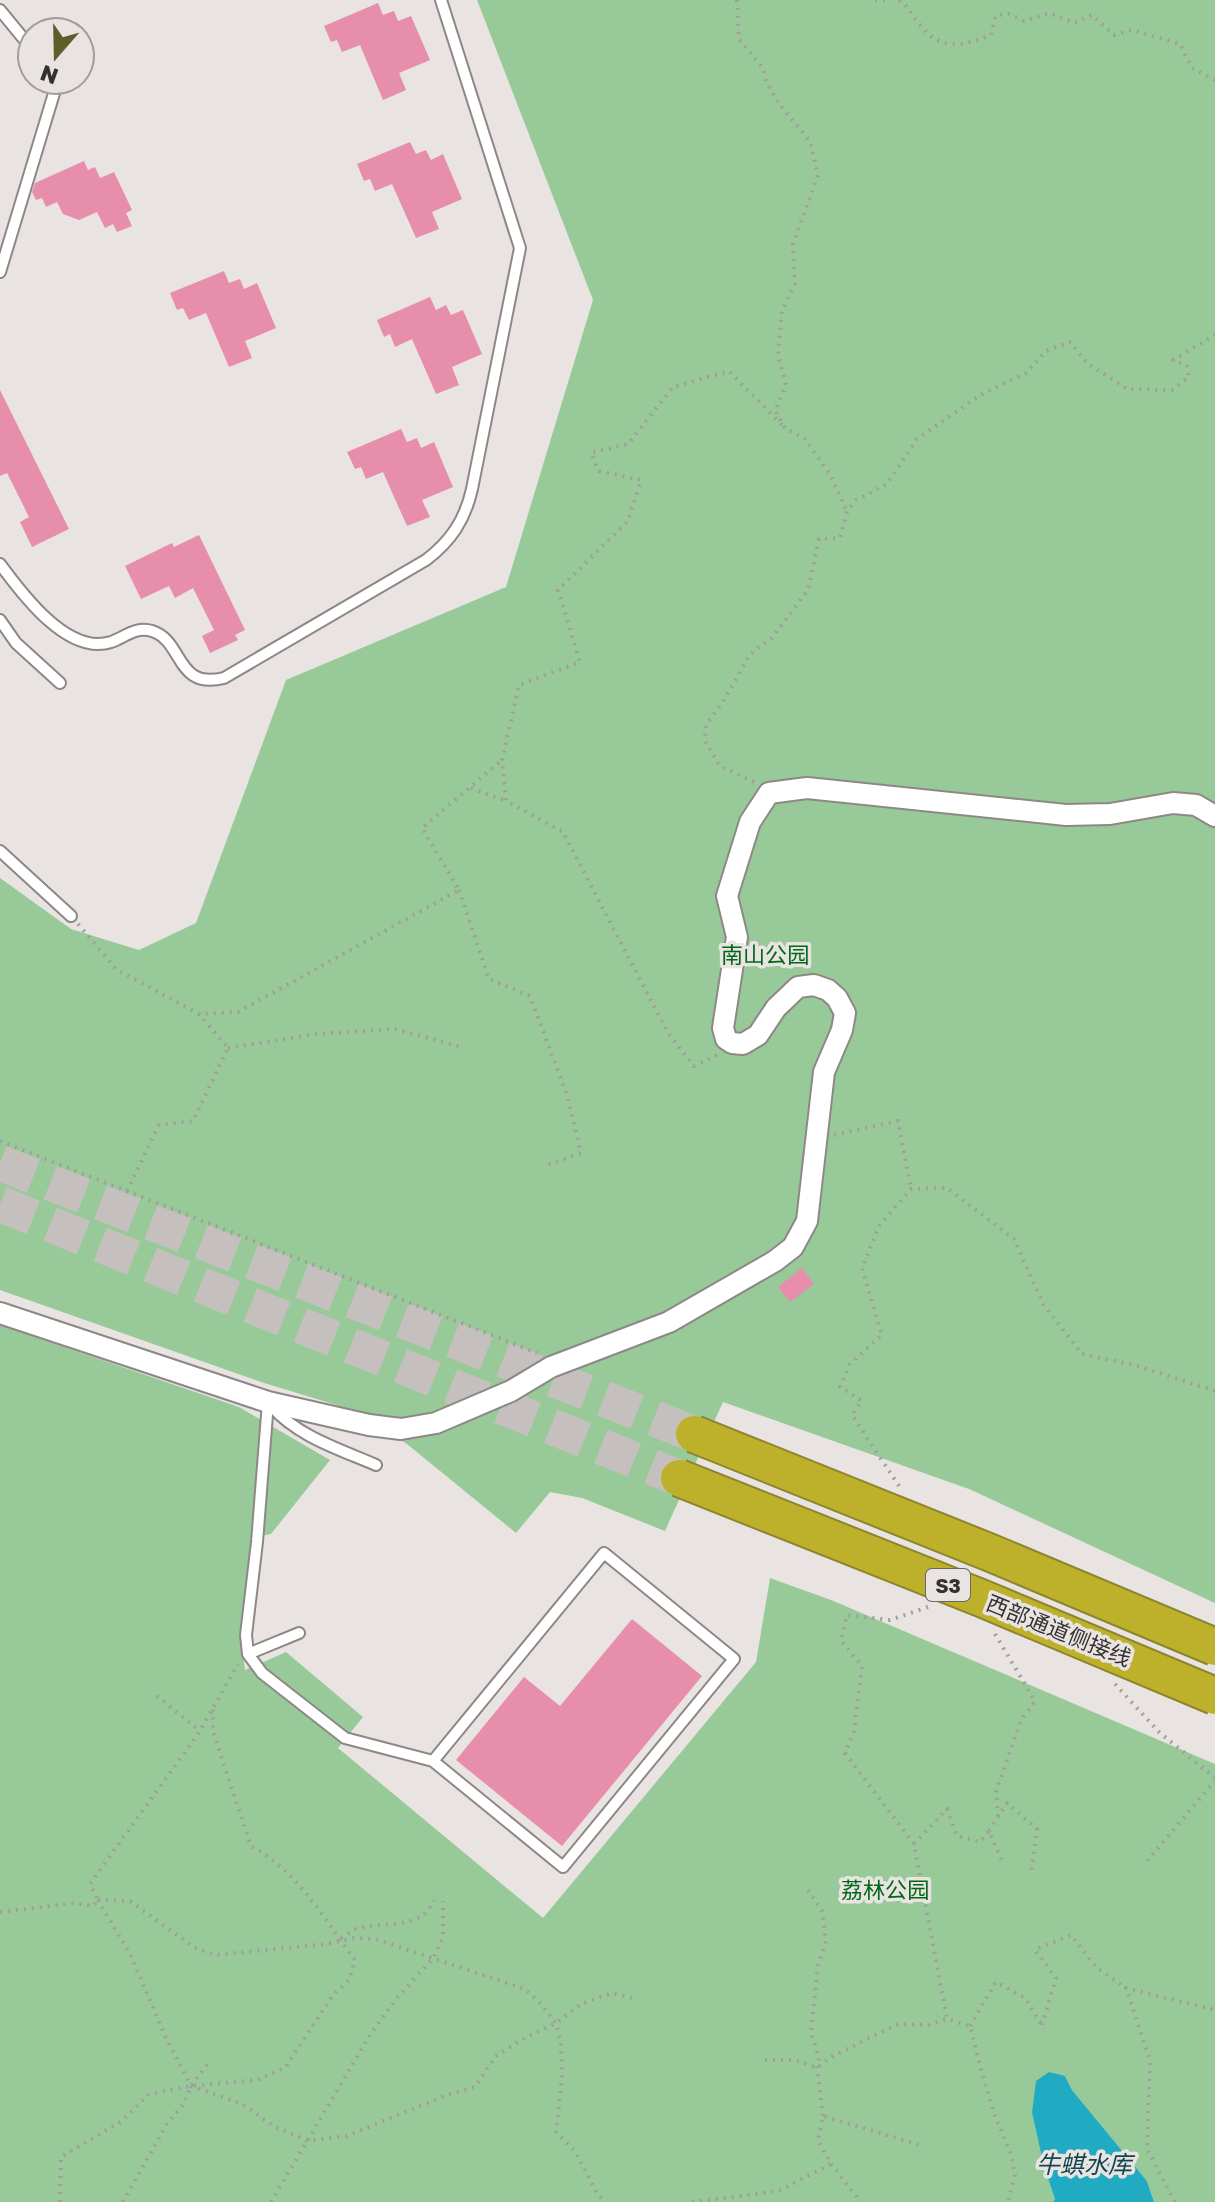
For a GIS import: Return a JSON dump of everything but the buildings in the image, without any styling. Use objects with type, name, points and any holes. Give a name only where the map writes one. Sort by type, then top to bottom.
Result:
[{"type":"highway","name":"西部通道侧接线","points":[[694,1434],[977,1547],[1215,1647]]},
{"type":"highway","name":"西部通道侧接线","points":[[679,1478],[1011,1610],[1215,1696]]},
{"type":"street","points":[[0,1313],[268,1402],[369,1425],[401,1429],[436,1423],[511,1391],[562,1363],[669,1322],[775,1261],[793,1247],[807,1221],[824,1072],[845,1013],[837,998],[828,990],[814,985],[798,987],[776,1008],[758,1035],[743,1044],[726,1039],[723,1028],[737,937],[727,896],[750,822],[769,793],[807,788],[1066,815],[1110,814],[1173,803],[1196,805],[1215,816]]},
{"type":"lane","points":[[0,564],[32,603],[72,638],[91,644],[110,642],[139,630],[153,631],[164,638],[188,672],[196,677],[215,680],[224,678],[426,560],[451,537],[468,507],[520,248],[441,0]]},
{"type":"lane","points":[[0,10],[16,30]]},
{"type":"lane","points":[[0,272],[53,96]]},
{"type":"lane","points":[[0,620],[16,643],[60,683]]},
{"type":"lane","points":[[0,851],[71,916]]},
{"type":"lane","points":[[268,1402],[287,1423],[376,1465]]},
{"type":"lane","points":[[268,1402],[246,1635],[248,1654],[262,1673],[345,1738],[433,1761],[563,1867],[734,1659],[604,1553],[433,1761]]},
{"type":"lane","points":[[248,1654],[299,1633]]},
{"type":"path","points":[[737,0],[739,39],[763,68],[766,81],[779,104],[810,141],[818,175],[793,244],[795,284],[782,310],[778,354],[786,385],[775,411],[785,428]]},
{"type":"path","points":[[875,0],[886,0]]},
{"type":"path","points":[[899,0],[909,6],[918,24],[938,42],[964,45],[991,35],[996,15],[1009,14],[1024,21],[1049,13],[1075,23],[1092,15],[1114,35],[1132,30],[1180,44],[1192,68],[1215,80]]},
{"type":"path","points":[[769,793],[749,779],[720,766],[705,741],[706,725],[750,654],[772,638],[808,590],[819,539],[840,538],[847,512],[856,500],[887,484],[917,439],[980,395],[1026,373],[1046,351],[1070,342],[1087,363],[1127,389],[1172,390],[1189,377],[1187,366],[1173,360],[1215,335]]},
{"type":"path","points":[[506,801],[502,760],[519,685],[580,662],[558,590],[628,521],[641,480],[599,471],[591,453],[628,444],[673,387],[729,371],[785,428],[805,439],[830,474],[847,512]]},
{"type":"path","points":[[502,760],[422,828],[459,890],[489,979],[530,996],[567,1095],[581,1153],[548,1165]]},
{"type":"path","points":[[470,787],[506,801],[563,832],[668,1033],[694,1066],[743,1044]]},
{"type":"path","points":[[199,1014],[238,1012],[459,890]]},
{"type":"path","points":[[71,916],[116,969],[199,1014],[228,1048]]},
{"type":"path","points":[[228,1048],[316,1034],[394,1029],[459,1046]]},
{"type":"path","points":[[127,1191],[159,1125],[193,1121],[228,1048]]},
{"type":"path","points":[[816,1138],[898,1121],[911,1189]]},
{"type":"path","points":[[0,1141],[562,1363]]},
{"type":"path","points":[[994,1632],[1035,1701],[1021,1720],[996,1792],[998,1816]]},
{"type":"path","points":[[248,1654],[234,1668],[200,1731],[90,1884],[131,1956],[166,2038],[191,2086],[242,2104],[275,2127],[308,2141],[347,2136],[444,2096],[475,2087],[495,2057],[556,2023],[581,2004],[612,1993],[632,1998]]},
{"type":"path","points":[[1113,1683],[1159,1732],[1215,1780],[1147,1861]]},
{"type":"path","points":[[157,1696],[200,1731]]},
{"type":"path","points":[[60,2202],[61,2157],[122,2121],[149,2094],[191,2086],[257,2080],[286,2067],[333,1995],[349,1980],[355,1960],[310,1895],[273,1858],[251,1846],[213,1732],[213,1709]]},
{"type":"path","points":[[914,1844],[947,1809],[957,1836],[980,1842],[1007,1803],[1037,1829],[1031,1873]]},
{"type":"path","points":[[989,1831],[1002,1861]]},
{"type":"path","points":[[808,1890],[822,1911],[826,1941],[812,2001],[811,2033],[819,2057],[817,2068],[823,2116],[818,2140],[831,2164],[861,2202]]},
{"type":"path","points":[[98,1900],[130,1901],[195,1948],[215,1955],[327,1944],[356,1929],[401,1924],[420,1917],[429,1910],[434,1900]]},
{"type":"path","points":[[0,1912],[75,1903],[93,1906],[98,1900]]},
{"type":"path","points":[[271,2202],[370,2035],[396,1999],[434,1957],[443,1937],[443,1901]]},
{"type":"path","points":[[1008,2202],[1015,2175],[1010,2151],[994,2114],[970,2026],[996,1982],[1025,1998],[1042,2025],[1056,1978],[1035,1950],[1071,1935],[1097,1968],[1126,1988],[1215,2010]]},
{"type":"path","points":[[339,1939],[375,1939],[525,1989],[556,2023],[561,2042],[562,2078],[556,2132],[575,2151],[598,2195],[606,2202]]},
{"type":"path","points":[[1126,1988],[1150,2060],[1147,2149],[1175,2202]]},
{"type":"path","points":[[817,2068],[829,2058],[898,2024],[929,2025],[947,2019],[970,2026]]},
{"type":"path","points":[[765,2060],[796,2060],[817,2068]]},
{"type":"path","points":[[123,2202],[167,2124],[183,2105],[191,2086],[210,2061]]},
{"type":"path","points":[[823,2116],[920,2145]]},
{"type":"path","points":[[692,2202],[779,2191],[831,2164]]},
{"type":"green space","name":"南山公园","points":[[477,0],[1215,0],[1215,1603],[969,1489],[723,1402],[665,1531],[582,1498],[550,1492],[516,1533],[407,1444],[356,1411],[261,1382],[0,1290],[0,878],[71,929],[139,950],[196,923],[286,680],[506,587],[593,300]]},
{"type":"green space","name":"荔林公园","points":[[0,1325],[239,1407],[330,1460],[271,1534],[251,1538],[240,1635],[245,1670],[286,1652],[363,1717],[338,1748],[543,1918],[756,1662],[770,1578],[831,1600],[1215,1764],[1215,2202],[1154,2202],[1147,2181],[1072,2090],[1065,2076],[1032,2113],[1055,2199],[1053,2202],[0,2202]]},
{"type":"water","name":"牛蜞水库","points":[[1049,2072],[1065,2076],[1072,2090],[1147,2181],[1154,2202],[1053,2202],[1055,2199],[1032,2113],[1036,2081]]},
{"type":"tunnel","points":[[0,1163],[694,1434]]},
{"type":"tunnel","points":[[0,1204],[679,1478]]}]
